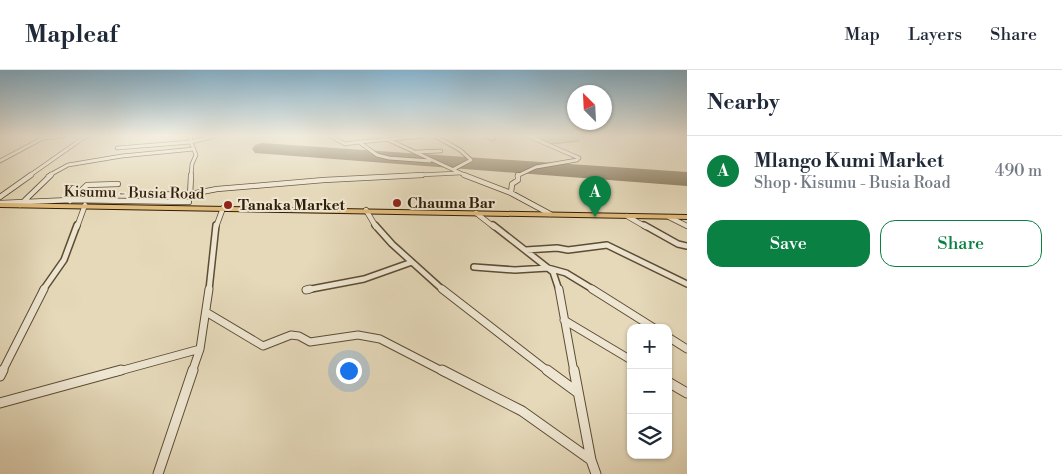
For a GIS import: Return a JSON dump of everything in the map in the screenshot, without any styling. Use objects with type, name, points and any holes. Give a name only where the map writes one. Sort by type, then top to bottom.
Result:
[{"type":"highway","name":"Kisumu - Busia Road","points":[[0,204],[67,202],[86,205],[687,217]]},
{"type":"street","points":[[0,161],[11,155]]},
{"type":"street","points":[[0,197],[59,155]]},
{"type":"street","points":[[24,203],[47,177],[64,166],[107,160],[120,155]]},
{"type":"street","points":[[67,202],[188,206],[191,194],[192,164],[196,155]]},
{"type":"street","points":[[377,155],[434,161]]},
{"type":"street","points":[[421,155],[459,173],[511,193],[550,214]]},
{"type":"street","points":[[454,169],[471,160],[465,155]]},
{"type":"street","points":[[511,193],[512,184],[518,180],[517,176],[519,173],[579,158],[572,155]]},
{"type":"street","points":[[132,195],[191,194],[217,189],[324,180],[459,173]]},
{"type":"street","points":[[67,202],[87,185],[118,184]]},
{"type":"street","points":[[0,376],[48,281],[64,260],[86,205]]},
{"type":"street","points":[[158,474],[200,349],[215,248],[214,232],[223,208]]},
{"type":"street","points":[[366,210],[372,224],[421,272],[490,329],[577,392]]},
{"type":"street","points":[[476,213],[548,268],[557,280],[590,460],[596,474]]},
{"type":"street","points":[[627,216],[678,244],[687,246]]},
{"type":"street","points":[[669,216],[687,226]]},
{"type":"street","points":[[526,250],[556,248],[568,250],[607,245],[687,284]]},
{"type":"street","points":[[306,290],[364,279],[412,262]]},
{"type":"street","points":[[474,267],[515,270],[548,268],[566,272],[648,324]]},
{"type":"street","points":[[206,312],[263,346],[292,336],[298,336],[310,342],[327,342],[358,335],[380,339],[522,412],[590,460]]},
{"type":"street","points":[[564,320],[627,358]]},
{"type":"street","points":[[672,340],[687,349]]},
{"type":"street","points":[[0,403],[200,349]]},
{"type":"street","points":[[672,384],[687,392]]},
{"type":"runway","points":[[345,155],[687,179]]},
{"type":"place","name":"Chauma Bar","points":[[397,203]]},
{"type":"place","name":"Tanaka Market","points":[[228,205]]},
{"type":"place","name":"Mlango Kumi Market","points":[[595,217]]}]
